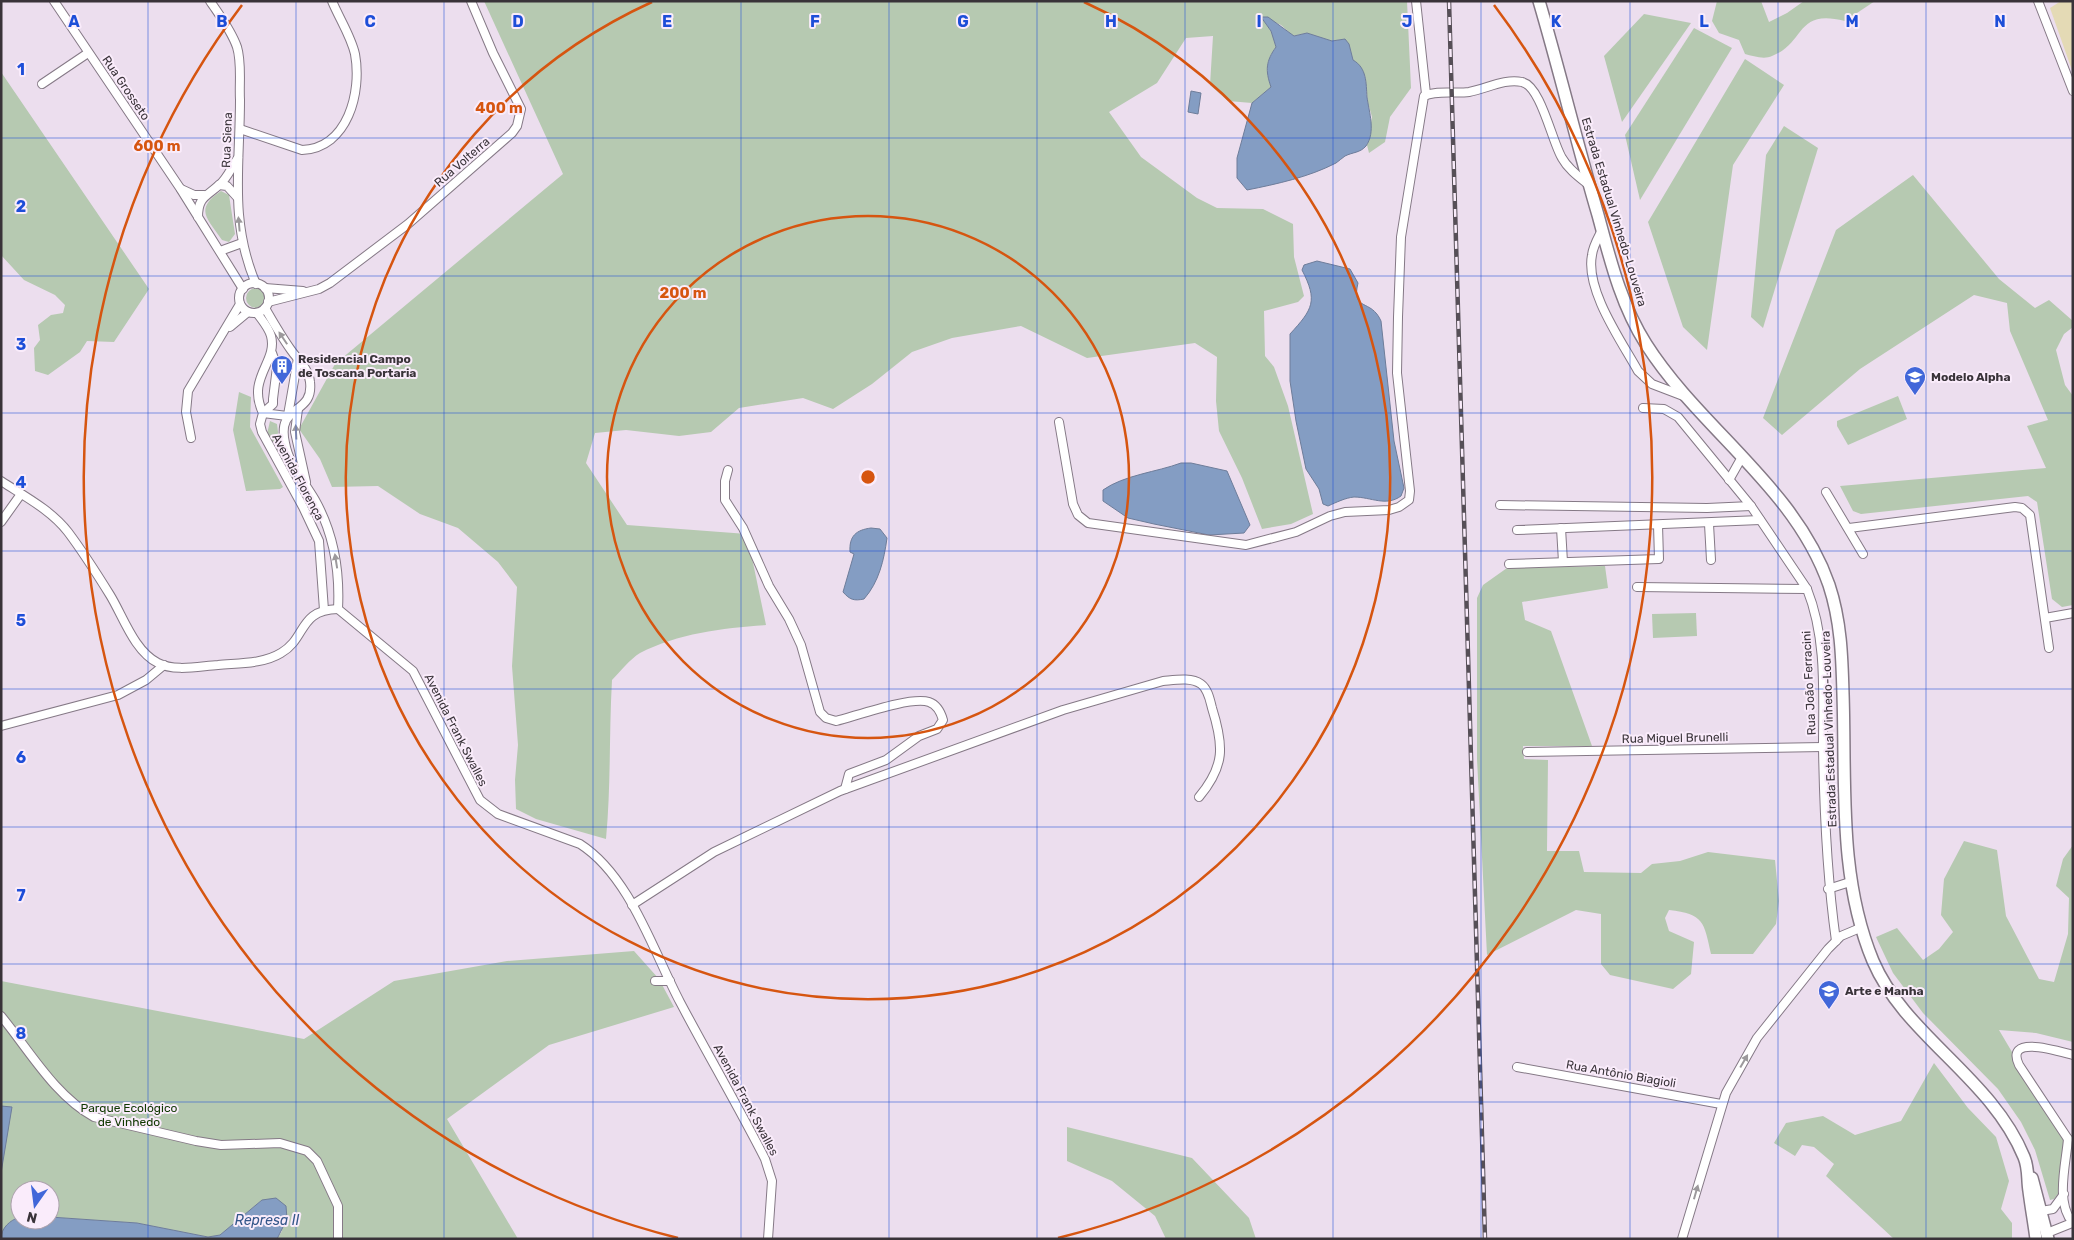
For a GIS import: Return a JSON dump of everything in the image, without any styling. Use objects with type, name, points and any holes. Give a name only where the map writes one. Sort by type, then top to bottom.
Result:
[{"type":"main road","name":"Estrada Estadual Vinhedo-Louveira","points":[[1539,1],[1602,230],[1630,315],[1654,355],[1688,398],[1768,487],[1802,531],[1819,561],[1833,600],[1842,653],[1850,882],[1860,928],[1875,965],[1894,996],[1993,1104],[2013,1134],[2029,1172],[2028,1189],[2036,1239]]},
{"type":"main road","points":[[2029,1172],[2048,1236]]},
{"type":"street","name":"Rua Grosseto","points":[[54,1],[180,188],[243,288]]},
{"type":"street","name":"Rua Siena","points":[[210,1],[232,34],[238,49],[240,129],[237,197],[242,243],[256,284]]},
{"type":"street","points":[[240,129],[302,150],[312,150],[342,130],[349,115],[355,89],[357,68],[352,46],[332,1]]},
{"type":"street","name":"Rua Volterra","points":[[267,305],[330,283],[408,224],[518,126],[521,109],[493,53],[472,1]]},
{"type":"street","points":[[1059,422],[1074,504],[1078,515],[1088,523],[1246,545],[1296,532],[1330,516],[1345,512],[1389,510],[1406,504],[1410,491],[1397,373],[1401,237],[1421,105],[1426,94],[1416,1]]},
{"type":"street","points":[[2038,1],[2073,92]]},
{"type":"street","points":[[42,84],[88,53]]},
{"type":"street","points":[[1426,94],[1470,92],[1506,82],[1526,83],[1537,98],[1564,161],[1589,185]]},
{"type":"street","points":[[180,188],[194,195],[204,195],[219,185],[238,158]]},
{"type":"street","points":[[219,185],[227,186],[237,197]]},
{"type":"street","points":[[198,218],[204,195]]},
{"type":"street","points":[[1602,230],[1593,249],[1591,266],[1593,280],[1604,310],[1638,371],[1645,379],[1688,398]]},
{"type":"street","points":[[220,251],[242,243]]},
{"type":"street","points":[[256,284],[265,288],[267,305],[257,313],[248,312],[240,304],[239,298],[243,288],[256,284]]},
{"type":"street","name":"Rua Volterra","points":[[265,288],[310,291]]},
{"type":"street","points":[[191,438],[186,412],[188,391],[227,329],[240,304]]},
{"type":"street","name":"Avenida Florença","points":[[267,305],[275,326],[307,371],[310,381],[308,396],[298,410],[287,416]]},
{"type":"street","points":[[227,329],[248,312]]},
{"type":"street","points":[[257,313],[272,337],[272,353],[277,367],[273,404],[263,413]]},
{"type":"street","name":"Avenida Florença","points":[[272,353],[264,366],[259,381],[257,402],[263,413],[260,424],[266,444],[303,507],[319,541],[324,610]]},
{"type":"street","name":"Avenida Florença","points":[[298,358],[284,433],[288,454],[295,470],[327,522],[333,540],[338,576],[338,610]]},
{"type":"street","name":"Rua João Ferracini","points":[[1643,408],[1664,409],[1678,417],[1751,506],[1808,589],[1817,615],[1821,646],[1828,889],[1836,940]]},
{"type":"street","name":"Avenida Florença","points":[[298,410],[295,432],[308,489]]},
{"type":"street","points":[[263,413],[287,416]]},
{"type":"street","points":[[1729,480],[1742,457]]},
{"type":"street","points":[[728,470],[725,481],[725,500],[743,528],[769,586],[793,628],[801,646],[820,712],[826,718],[836,721],[912,702],[929,702],[940,710],[943,720],[937,729],[919,736],[886,760],[849,774],[845,789]]},
{"type":"street","points":[[1,481],[47,511],[66,530],[112,597],[132,637],[157,663],[195,667],[254,662],[274,657],[284,652],[309,618],[324,610],[338,610]]},
{"type":"street","points":[[1826,492],[1849,528],[1862,554]]},
{"type":"street","points":[[1,522],[22,494]]},
{"type":"street","points":[[303,507],[315,501]]},
{"type":"street","points":[[1500,505],[1708,508],[1751,506]]},
{"type":"street","points":[[1849,528],[2022,508],[2030,515],[2049,648]]},
{"type":"street","points":[[1517,530],[1709,524],[1760,520]]},
{"type":"street","points":[[1709,524],[1711,560]]},
{"type":"street","points":[[1509,564],[1659,559],[1658,525]]},
{"type":"street","points":[[1561,528],[1562,562]]},
{"type":"street","points":[[319,541],[333,540]]},
{"type":"street","points":[[1637,587],[1808,589]]},
{"type":"street","name":"Avenida Frank Swalles","points":[[338,610],[413,671],[480,800],[498,814],[580,844],[592,852],[610,870],[632,905],[670,981],[765,1159],[772,1181],[768,1239]]},
{"type":"street","points":[[2045,618],[2073,613]]},
{"type":"street","points":[[1,726],[118,694],[146,680],[164,665]]},
{"type":"street","points":[[632,905],[714,852],[845,789],[1063,710],[1163,681],[1180,679],[1194,681],[1206,690],[1222,747],[1216,774],[1199,797]]},
{"type":"street","name":"Rua Miguel Brunelli","points":[[1528,752],[1823,747]]},
{"type":"street","points":[[1828,889],[1850,882]]},
{"type":"street","points":[[1682,1239],[1721,1104],[1758,1038],[1836,940],[1860,928]]},
{"type":"street","points":[[655,981],[670,981]]},
{"type":"street","points":[[1,1016],[56,1087],[80,1110],[94,1117],[221,1145],[280,1143],[307,1151],[317,1161],[338,1206],[338,1239]]},
{"type":"street","points":[[2048,1236],[2072,1223],[2065,1210],[2064,1194],[2070,1140],[2019,1065],[2017,1057],[2020,1049],[2028,1046],[2073,1055]]},
{"type":"street","name":"Rua Antônio Biagioli","points":[[1517,1067],[1721,1104]]},
{"type":"street","points":[[2041,1211],[2053,1209],[2064,1194]]},
{"type":"green space","points":[[484,1],[1407,1],[1411,88],[1390,117],[1385,142],[1369,153],[1367,145],[1372,117],[1368,103],[1365,76],[1353,60],[1349,44],[1344,39],[1332,41],[1307,33],[1293,36],[1281,25],[1261,17],[1271,31],[1276,47],[1270,57],[1268,66],[1271,87],[1252,103],[1228,101],[1210,85],[1213,36],[1186,38],[1157,83],[1109,112],[1141,157],[1197,198],[1217,208],[1263,209],[1293,224],[1294,257],[1304,296],[1298,302],[1264,311],[1265,356],[1274,367],[1288,406],[1313,514],[1291,524],[1262,529],[1242,478],[1219,431],[1216,401],[1217,357],[1195,343],[1087,358],[1021,326],[952,338],[912,352],[872,384],[833,409],[803,398],[739,408],[711,432],[679,436],[626,430],[595,433],[586,463],[627,525],[747,534],[766,625],[718,630],[685,636],[655,646],[636,656],[612,680],[606,839],[536,819],[516,809],[515,780],[518,745],[512,666],[517,587],[498,562],[458,528],[420,514],[378,486],[332,487],[320,459],[299,429],[335,364],[563,174]]},
{"type":"green space","points":[[1717,1],[1761,1],[1769,22],[1787,13],[1804,1],[1875,1],[1845,21],[1829,18],[1817,19],[1809,23],[1783,50],[1766,58],[1745,54],[1739,40],[1719,33],[1712,21]]},
{"type":"green space","points":[[1644,14],[1691,23],[1622,122],[1604,56]]},
{"type":"green space","points":[[1694,28],[1732,48],[1640,200],[1625,135]]},
{"type":"green space","points":[[1745,59],[1784,85],[1733,165],[1707,350],[1683,327],[1648,222]]},
{"type":"green space","points":[[1,72],[149,289],[114,342],[87,341],[80,352],[48,375],[35,371],[34,348],[40,340],[38,325],[51,315],[63,313],[65,305],[55,295],[24,280],[1,255]]},
{"type":"green space","points":[[1784,126],[1818,148],[1763,328],[1751,317],[1766,155]]},
{"type":"green space","points":[[1913,175],[1999,279],[2035,308],[2049,300],[2073,321],[2073,327],[2064,334],[2056,350],[2065,385],[2073,396],[2073,605],[2062,607],[2052,599],[2037,502],[2028,496],[1861,514],[1853,511],[1840,486],[2046,468],[2027,426],[2048,420],[2010,331],[2007,303],[1974,295],[1860,369],[1782,435],[1763,418],[1836,230]]},
{"type":"green space","points":[[221,191],[229,195],[235,234],[229,242],[222,240],[208,220],[205,209],[213,197]]},
{"type":"green space","points":[[256,288],[263,291],[266,298],[263,305],[256,308],[249,305],[246,298],[249,291]]},
{"type":"green space","points":[[239,392],[251,397],[250,427],[283,487],[280,489],[246,491],[233,430]]},
{"type":"green space","points":[[1898,396],[1907,419],[1848,445],[1837,426],[1837,421]]},
{"type":"green space","points":[[270,421],[277,424],[281,455],[305,501],[304,503],[267,434]]},
{"type":"green space","points":[[1605,566],[1608,588],[1522,602],[1525,620],[1551,631],[1592,746],[1523,746],[1524,759],[1548,760],[1547,851],[1579,851],[1584,872],[1641,873],[1652,864],[1680,861],[1708,852],[1775,860],[1779,901],[1776,924],[1753,954],[1711,954],[1704,927],[1696,917],[1669,910],[1665,918],[1669,931],[1694,942],[1691,974],[1673,989],[1610,975],[1601,964],[1601,914],[1576,910],[1487,955],[1477,759],[1477,598],[1483,585],[1507,568]]},
{"type":"green space","points":[[1696,613],[1697,636],[1653,638],[1652,614]]},
{"type":"green space","points":[[1964,841],[1997,850],[2006,916],[2039,979],[2054,982],[2068,934],[2069,898],[2056,886],[2063,859],[2073,845],[2073,1042],[2036,1033],[1999,1030],[2064,1140],[2058,1194],[2054,1199],[2050,1200],[2035,1150],[2021,1122],[1998,1089],[1923,1013],[1893,973],[1876,937],[1897,928],[1923,960],[1939,949],[1953,932],[1941,915],[1944,879]]},
{"type":"green space","name":"Parque Ecológico de Vinhedo","points":[[634,951],[659,979],[674,1007],[549,1045],[447,1119],[518,1239],[277,1239],[282,1231],[262,1200],[220,1235],[208,1237],[137,1223],[60,1218],[60,1180],[10,1180],[10,1223],[1,1233],[1,981],[304,1039],[394,981],[507,961]]},
{"type":"green space","points":[[1934,1063],[1968,1108],[1996,1137],[2009,1181],[2001,1209],[2012,1223],[2012,1239],[1894,1239],[1826,1176],[1834,1164],[1814,1147],[1802,1145],[1795,1156],[1774,1143],[1786,1123],[1823,1116],[1855,1135],[1901,1121]]},
{"type":"green space","points":[[1067,1127],[1192,1158],[1249,1218],[1256,1239],[1166,1239],[1155,1216],[1112,1181],[1067,1161]]},
{"type":"sand","points":[[2061,1],[2073,1],[2073,73],[2050,8]]},
{"type":"water","points":[[1261,17],[1268,17],[1294,36],[1307,33],[1332,41],[1345,39],[1349,44],[1353,60],[1361,67],[1365,76],[1371,135],[1364,148],[1345,156],[1326,168],[1281,183],[1247,190],[1237,178],[1237,158],[1252,103],[1271,87],[1268,66],[1270,57],[1276,47],[1271,31]]},
{"type":"water","points":[[1191,91],[1201,93],[1198,114],[1188,112]]},
{"type":"water","points":[[1317,261],[1350,269],[1358,283],[1357,298],[1372,309],[1381,321],[1394,441],[1404,488],[1401,496],[1390,501],[1354,497],[1328,506],[1323,504],[1319,489],[1306,469],[1290,381],[1290,334],[1304,318],[1311,304],[1310,290],[1302,270],[1304,265]]},
{"type":"water","points":[[1181,463],[1191,463],[1227,471],[1250,525],[1244,533],[1209,535],[1154,524],[1128,518],[1103,501],[1103,490],[1111,485],[1131,477]]},
{"type":"water","points":[[880,529],[887,538],[882,562],[874,585],[864,599],[852,599],[843,592],[854,554],[850,552],[852,538],[861,530]]},
{"type":"water","points":[[1,1106],[12,1107],[1,1173]]},
{"type":"water","name":"Represa II","points":[[276,1198],[286,1206],[287,1219],[277,1239],[1,1239],[3,1231],[10,1222],[10,1230],[60,1230],[60,1218],[137,1223],[208,1237],[220,1235],[262,1200]]},
{"type":"railway","points":[[1449,1],[1485,1239]]},
{"type":"place","name":"Residencial Campo de Toscana Portaria","points":[[282,385]]},
{"type":"place","name":"Modelo Alpha","points":[[1915,396]]},
{"type":"place","name":"Arte e Manha","points":[[1829,1010]]}]
